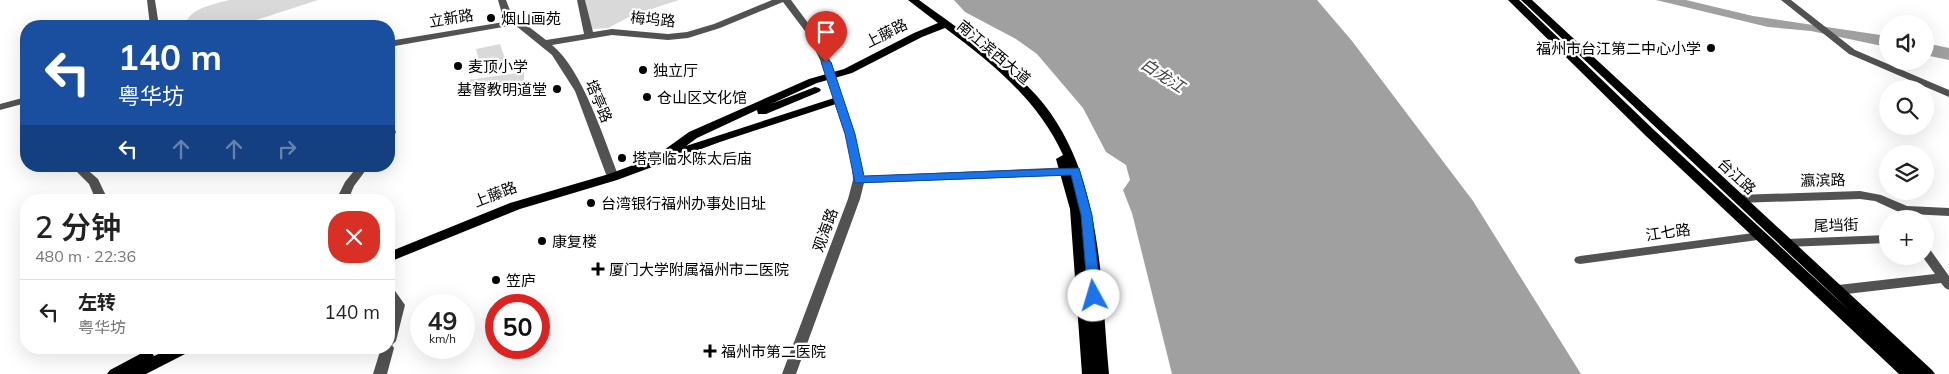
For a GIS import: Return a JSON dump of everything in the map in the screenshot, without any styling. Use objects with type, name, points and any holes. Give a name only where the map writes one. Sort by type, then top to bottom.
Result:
[{"type":"main road","name":"南江滨西大道","points":[[904,0],[942,26]]},
{"type":"main road","name":"南江滨西大道","points":[[913,0],[1024,98],[1050,134],[1071,171],[1087,215],[1101,374]]},
{"type":"main road","name":"台江路","points":[[1513,0],[1761,236],[1879,345],[1921,371]]},
{"type":"main road","name":"台江路","points":[[1526,0],[1838,290],[1921,371]]},
{"type":"main road","name":"上藤路","points":[[653,163],[693,134],[813,81],[831,78],[942,26]]},
{"type":"main road","points":[[653,163],[710,134],[816,89],[831,78]]},
{"type":"main road","points":[[395,256],[508,209],[613,177],[837,97]]},
{"type":"main road","points":[[762,124],[782,105]]},
{"type":"main road","name":"南江滨西大道","points":[[1071,171],[1090,374]]},
{"type":"main road","name":"上藤路","points":[[395,246],[600,175],[613,177]]},
{"type":"main road","points":[[1879,345],[1898,374]]},
{"type":"main road","points":[[115,374],[153,354]]},
{"type":"main road","points":[[133,374],[172,354]]},
{"type":"street","points":[[152,0],[154,20]]},
{"type":"street","name":"塔亭路","points":[[502,0],[505,12],[547,43],[556,53],[580,91],[613,177]]},
{"type":"street","points":[[581,0],[588,35]]},
{"type":"street","name":"梅坞路","points":[[547,43],[588,35],[622,32],[668,37],[688,35],[780,0]]},
{"type":"street","name":"观海路","points":[[786,0],[812,35],[826,62],[850,134],[859,180],[854,199],[789,374]]},
{"type":"street","points":[[1785,0],[1831,37],[1857,54],[1949,94]]},
{"type":"street","name":"立新路","points":[[395,43],[518,22]]},
{"type":"street","points":[[395,50],[427,37]]},
{"type":"street","points":[[0,107],[20,102]]},
{"type":"street","points":[[859,180],[1071,171]]},
{"type":"street","points":[[83,172],[94,182],[99,194]]},
{"type":"street","points":[[345,194],[360,172]]},
{"type":"street","name":"瀛滨路","points":[[1738,199],[1860,195],[1877,198],[1897,210]]},
{"type":"street","points":[[1934,213],[1949,212]]},
{"type":"street","name":"江七路","points":[[1580,260],[1761,236]]},
{"type":"street","name":"尾垱街","points":[[1786,243],[1879,239]]},
{"type":"street","points":[[1838,290],[1945,282],[1934,265]]},
{"type":"street","points":[[395,300],[398,305],[395,317]]},
{"type":"street","points":[[380,374],[385,354]]},
{"type":"shaded area","points":[[229,0],[318,0],[256,20],[187,20],[197,11]]},
{"type":"shaded area","points":[[585,0],[679,0],[633,15],[608,28],[591,29]]},
{"type":"shaded area","points":[[500,44],[506,62],[481,68],[476,49]]},
{"type":"shaded area","points":[[524,72],[524,89],[464,96],[467,80]]},
{"type":"water","name":"白龙江","points":[[954,0],[1317,0],[1352,41],[1473,201],[1581,374],[1172,374],[1132,213],[1123,190],[1130,180],[1126,165],[1106,152],[1083,108],[1037,54],[1016,39],[965,12]]},
{"type":"water","points":[[1656,0],[1686,0],[1753,16],[1879,35],[1879,45],[1811,31],[1768,27]]},
{"type":"water","points":[[1934,45],[1949,48],[1949,60],[1934,57]]},
{"type":"place","name":"烟山画苑","points":[[491,18]]},
{"type":"place","name":"福州市台江第二中心小学","points":[[1711,48]]},
{"type":"place","name":"麦顶小学","points":[[458,66]]},
{"type":"place","name":"独立厅","points":[[643,70]]},
{"type":"place","name":"基督教明道堂","points":[[557,89]]},
{"type":"place","name":"仓山区文化馆","points":[[647,97]]},
{"type":"place","name":"塔亭临水陈太后庙","points":[[622,158]]},
{"type":"place","name":"台湾银行福州办事处旧址","points":[[591,203]]},
{"type":"place","name":"康复楼","points":[[542,241]]},
{"type":"place","name":"厦门大学附属福州市二医院","points":[[598,269]]},
{"type":"place","name":"笠庐","points":[[496,280]]},
{"type":"place","name":"福州市第二医院","points":[[710,351]]},
{"type":"route","points":[[826,62],[850,134],[858,164],[859,180],[1075,171],[1082,190],[1087,215],[1094,296]]}]
